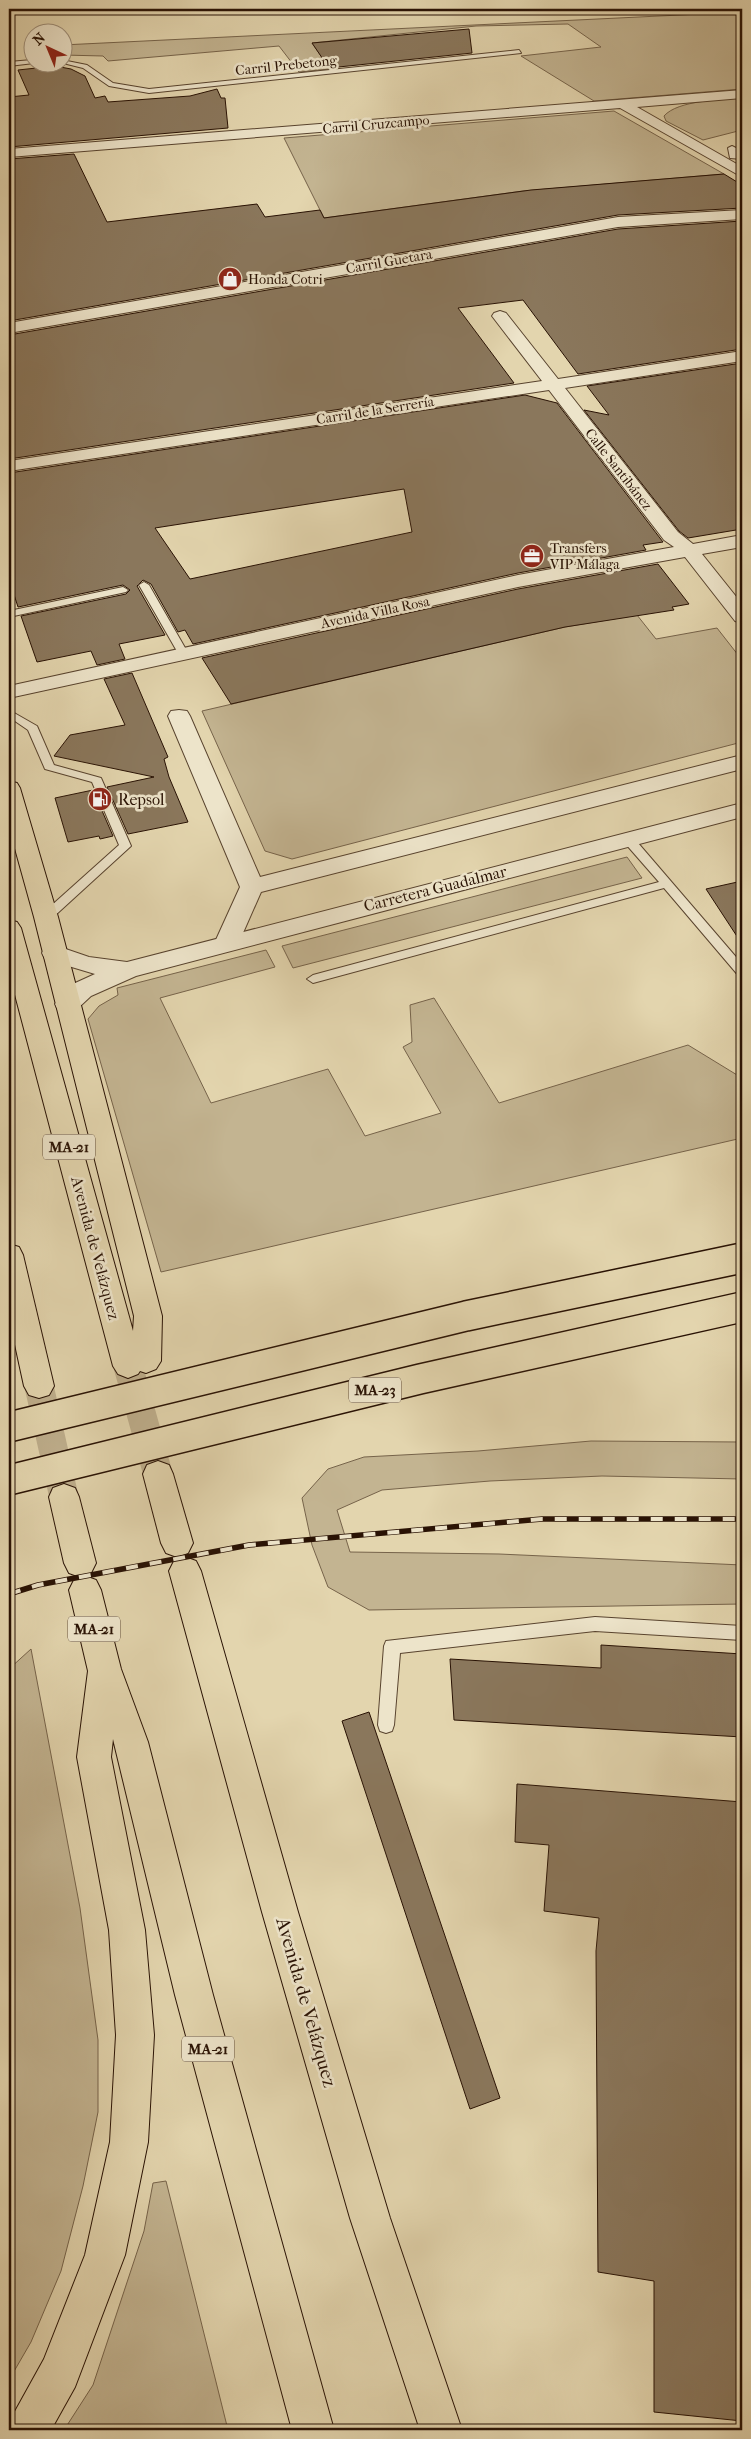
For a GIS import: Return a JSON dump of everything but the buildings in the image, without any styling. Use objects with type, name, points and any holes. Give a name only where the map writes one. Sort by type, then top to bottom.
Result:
[{"type":"highway","points":[[9,788],[46,917],[67,1004]]},
{"type":"highway","name":"Avenida de Velázquez","points":[[9,928],[137,1364],[148,1316],[67,1004]]},
{"type":"highway","points":[[9,1255],[39,1386]]},
{"type":"highway","points":[[9,1427],[412,1330],[655,1275],[742,1258]]},
{"type":"highway","name":"MA-23","points":[[9,1480],[410,1381],[742,1307]]},
{"type":"highway","name":"Avenida de Velázquez","points":[[158,1474],[280,1912],[368,2208],[441,2430]]},
{"type":"highway","name":"MA-21","points":[[64,1498],[104,1669],[131,1742],[194,1995],[314,2430]]},
{"type":"highway","points":[[28,2430],[60,2372],[105,2255],[129,2142],[135,2035],[127,1930],[94,1757],[104,1669]]},
{"type":"street","name":"Carril Cruzcampo","points":[[9,153],[742,94]]},
{"type":"street","points":[[623,104],[742,173]]},
{"type":"street","name":"Carril Guetara","points":[[9,328],[618,222],[742,214]]},
{"type":"street","name":"Calle Santibánez","points":[[500,316],[671,536],[689,550],[742,618]]},
{"type":"street","name":"Carril de la Serrería","points":[[9,466],[742,356]]},
{"type":"street","name":"Avenida Villa Rosa","points":[[9,692],[518,580],[742,541]]},
{"type":"street","points":[[179,716],[252,887],[227,942]]},
{"type":"street","points":[[252,887],[742,762]]},
{"type":"street","name":"Carretera Guadalmar","points":[[67,1004],[82,990],[128,970],[227,942],[742,810]]},
{"type":"street","name":"Carretera Guadalmar","points":[[54,953],[69,960],[99,968],[128,970]]},
{"type":"lane","name":"Carril Prebetong","points":[[72,64],[85,66],[111,85],[149,91],[519,52]]},
{"type":"lane","points":[[9,64],[22,63]]},
{"type":"lane","points":[[718,160],[732,152],[742,157]]},
{"type":"lane","points":[[144,585],[183,654]]},
{"type":"lane","points":[[9,614],[122,590]]},
{"type":"lane","points":[[9,713],[33,728],[49,767],[97,780],[125,846],[46,917]]},
{"type":"lane","points":[[628,839],[742,972]]},
{"type":"lane","points":[[313,979],[666,884]]},
{"type":"lane","points":[[386,1725],[392,1646],[595,1624],[742,1632]]},
{"type":"shaded area","points":[[742,12],[742,89],[594,101],[521,56],[601,47],[568,24],[476,26],[312,43],[330,69],[299,72],[279,46],[108,61],[103,56],[72,55],[72,45]]},
{"type":"shaded area","points":[[742,98],[742,130],[703,140],[666,121],[664,116],[679,107],[689,104]]},
{"type":"shaded area","points":[[614,111],[724,174],[523,191],[324,218],[284,138]]},
{"type":"shaded area","points":[[637,615],[656,639],[717,628],[742,660],[742,742],[292,859],[265,851],[202,711],[565,627]]},
{"type":"shaded area","points":[[627,857],[642,878],[293,968],[282,946]]},
{"type":"shaded area","points":[[266,950],[275,967],[160,998],[211,1103],[328,1069],[365,1136],[441,1113],[403,1047],[412,1042],[410,1005],[434,998],[499,1103],[688,1045],[742,1078],[742,1138],[161,1272],[88,1019],[99,1006],[118,995],[117,988]]},
{"type":"shaded area","points":[[591,1441],[742,1442],[742,1479],[602,1476],[490,1481],[382,1490],[337,1510],[350,1552],[499,1554],[742,1565],[742,1604],[369,1610],[328,1587],[312,1545],[302,1498],[328,1469],[364,1457],[478,1451]]},
{"type":"shaded area","points":[[31,1649],[80,1908],[98,2040],[98,2112],[83,2186],[61,2271],[31,2342],[9,2380],[9,1669]]},
{"type":"shaded area","points":[[166,2181],[228,2430],[64,2430],[93,2385],[144,2231],[153,2183]]},
{"type":"tunnel","points":[[128,1366],[158,1474]]},
{"type":"tunnel","points":[[39,1386],[64,1497]]},
{"type":"railway","points":[[9,1594],[38,1585],[249,1545],[542,1519],[742,1519]]},
{"type":"place","name":"Honda Cotri","points":[[230,279]]},
{"type":"place","name":"Transfers VIP Málaga","points":[[532,556]]},
{"type":"place","name":"Repsol","points":[[100,799]]}]
